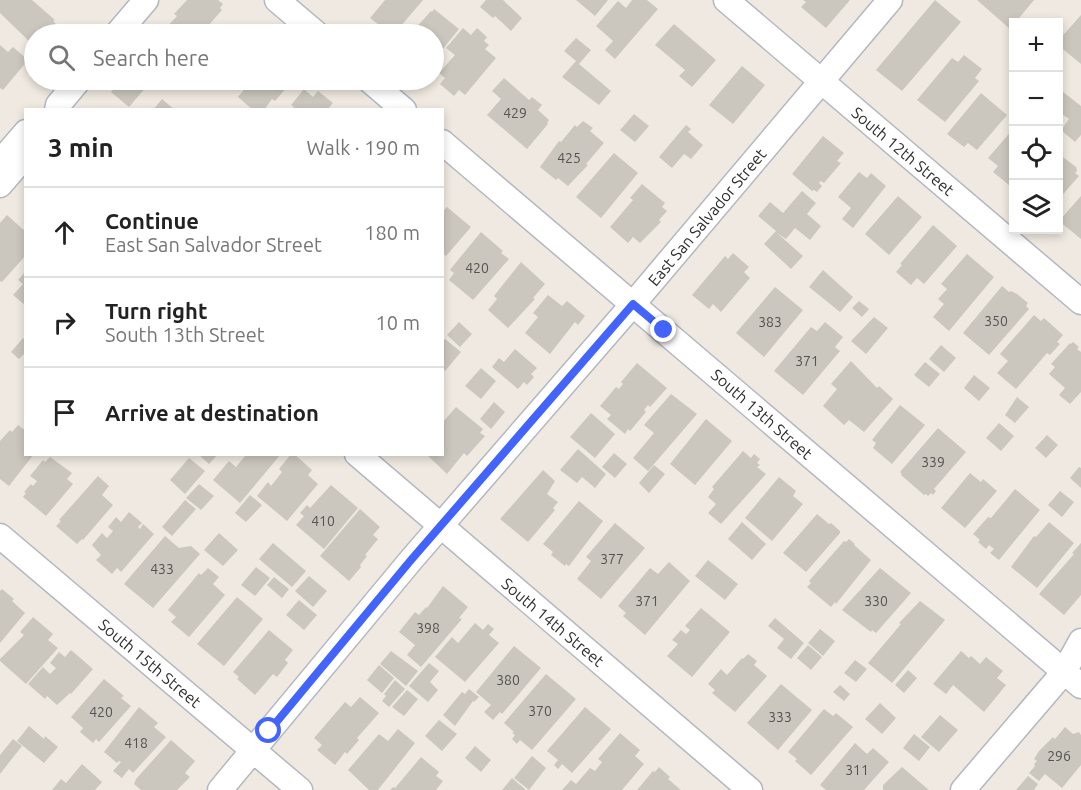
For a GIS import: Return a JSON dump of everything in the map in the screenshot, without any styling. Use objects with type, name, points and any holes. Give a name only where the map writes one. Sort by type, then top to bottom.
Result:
[{"type":"street","points":[[126,24],[146,0]]},
{"type":"street","points":[[277,0],[305,24]]},
{"type":"street","name":"South 12th Street","points":[[726,0],[1081,302]]},
{"type":"street","name":"East San Salvador Street","points":[[220,790],[890,0]]},
{"type":"street","points":[[54,108],[70,90]]},
{"type":"street","points":[[381,90],[402,108]]},
{"type":"street","points":[[0,185],[24,136]]},
{"type":"street","name":"South 13th Street","points":[[444,144],[1075,673]]},
{"type":"street","name":"South 14th Street","points":[[359,456],[750,790]]},
{"type":"street","name":"South 15th Street","points":[[0,536],[300,790]]},
{"type":"street","points":[[963,790],[1075,673],[1081,641]]},
{"type":"building","points":[[0,0],[32,0],[55,20],[53,21],[56,24],[24,24],[24,36],[0,13]]},
{"type":"building","points":[[187,0],[218,0],[223,4],[220,8],[222,10],[210,24],[169,24],[177,16],[174,14]]},
{"type":"building","points":[[385,0],[423,0],[403,24],[378,24],[370,18]]},
{"type":"building","points":[[486,0],[503,0],[522,18],[511,31],[495,16],[493,18],[480,7]]},
{"type":"building","points":[[576,0],[608,0],[595,16]]},
{"type":"building","points":[[632,0],[647,0],[658,9],[615,59],[605,50],[613,41],[596,26],[618,1],[626,8]]},
{"type":"building","points":[[803,0],[850,0],[826,28],[801,7],[806,2]]},
{"type":"building","points":[[935,0],[961,22],[902,91],[876,70]]},
{"type":"building","points":[[977,0],[1034,0],[1019,18],[1009,18],[1009,28]]},
{"type":"building","points":[[434,9],[459,29],[444,48],[444,24],[419,24]]},
{"type":"building","points":[[1081,15],[1081,64],[1063,49],[1063,35]]},
{"type":"building","points":[[674,24],[716,60],[692,87],[679,76],[685,70],[655,45]]},
{"type":"building","points":[[463,28],[471,35],[477,28],[487,37],[484,41],[489,45],[485,49],[496,58],[465,95],[459,90],[454,96],[444,87],[444,67],[455,55],[446,48]]},
{"type":"building","points":[[576,38],[591,50],[579,64],[611,91],[599,105],[562,77],[576,61],[564,51]]},
{"type":"building","points":[[0,45],[8,52],[13,47],[24,57],[24,65],[3,90],[0,88]]},
{"type":"building","points":[[964,55],[982,69],[975,78],[979,81],[945,122],[917,100],[952,58],[958,62]]},
{"type":"building","points":[[742,66],[765,85],[733,124],[709,105]]},
{"type":"building","points":[[504,78],[529,100],[532,97],[542,105],[538,110],[549,120],[527,149],[487,115],[501,99],[492,91]]},
{"type":"building","points":[[113,90],[143,90],[129,107],[111,92]]},
{"type":"building","points":[[244,90],[284,90],[275,101],[272,99],[265,108],[251,108],[238,97]]},
{"type":"building","points":[[303,90],[313,97],[318,91],[333,103],[329,108],[293,108],[291,105]]},
{"type":"building","points":[[1063,92],[1081,106],[1081,135],[1075,142],[1063,132],[1063,127],[1069,119],[1063,115]]},
{"type":"building","points":[[981,93],[1007,115],[977,150],[968,143],[964,147],[947,134]]},
{"type":"building","points":[[162,99],[173,108],[155,108]]},
{"type":"building","points":[[634,114],[649,126],[635,142],[620,130]]},
{"type":"building","points":[[583,121],[593,128],[590,131],[604,143],[586,164],[588,165],[568,186],[540,167],[559,141],[561,142],[575,125],[577,127]]},
{"type":"building","points":[[686,125],[691,129],[688,132],[703,145],[691,159],[684,154],[672,168],[659,157]]},
{"type":"building","points":[[1009,134],[1009,185],[993,172],[998,166],[988,158]]},
{"type":"building","points":[[823,136],[844,153],[837,161],[841,163],[824,183],[821,181],[819,183],[822,186],[817,192],[812,191],[792,174]]},
{"type":"building","points":[[614,153],[638,173],[601,218],[576,197]]},
{"type":"building","points":[[1063,157],[1076,167],[1075,173],[1079,176],[1063,194]]},
{"type":"building","points":[[859,172],[867,178],[871,173],[886,186],[853,228],[842,219],[851,208],[838,197]]},
{"type":"building","points":[[642,184],[665,203],[662,207],[667,211],[659,220],[661,222],[640,243],[633,237],[628,243],[610,227],[633,200],[630,198]]},
{"type":"building","points":[[802,191],[816,203],[807,214],[821,226],[810,240],[795,228],[786,239],[777,233],[803,256],[791,269],[764,244],[776,231],[758,216],[770,202],[783,213]]},
{"type":"building","points":[[898,196],[922,217],[889,255],[865,234]]},
{"type":"building","points":[[1081,196],[1081,239],[1063,224],[1063,216]]},
{"type":"building","points":[[447,207],[471,227],[446,256],[444,254],[444,210]]},
{"type":"building","points":[[7,215],[24,230],[24,257],[2,282],[0,281],[0,223]]},
{"type":"building","points":[[933,225],[957,246],[924,284],[917,278],[911,285],[896,272],[902,265],[900,264]]},
{"type":"building","points":[[481,232],[509,259],[473,300],[449,280],[454,273],[450,270]]},
{"type":"building","points":[[733,253],[749,267],[744,272],[750,278],[721,312],[713,304],[709,309],[692,295],[725,256],[728,259]]},
{"type":"building","points":[[967,254],[994,277],[949,331],[933,317],[944,304],[938,299],[947,289],[941,284]]},
{"type":"building","points":[[521,262],[545,284],[533,298],[535,299],[508,328],[488,310],[497,299],[494,296]]},
{"type":"building","points":[[823,270],[853,297],[840,312],[809,287]]},
{"type":"building","points":[[24,273],[24,304],[13,295],[23,284],[18,280]]},
{"type":"building","points":[[1002,286],[1028,303],[1026,306],[1029,309],[989,355],[963,333]]},
{"type":"building","points":[[775,287],[803,310],[764,357],[736,333]]},
{"type":"building","points":[[548,295],[562,306],[567,301],[585,316],[578,325],[575,322],[550,354],[525,333],[538,317],[533,313]]},
{"type":"building","points":[[859,301],[869,309],[862,317],[852,308]]},
{"type":"building","points":[[1034,315],[1041,321],[1044,318],[1063,335],[1057,342],[1060,344],[1050,355],[1047,353],[1016,389],[997,373],[1008,361],[1000,354]]},
{"type":"building","points":[[874,317],[888,328],[866,354],[851,341]]},
{"type":"building","points":[[459,322],[472,334],[460,347],[447,335]]},
{"type":"building","points":[[825,322],[843,337],[835,347],[840,351],[803,395],[774,371],[811,327],[817,331]]},
{"type":"building","points":[[23,338],[24,354],[19,359],[11,352]]},
{"type":"building","points":[[444,340],[461,352],[445,371],[444,370]]},
{"type":"building","points":[[1073,342],[1081,352],[1081,392],[1070,404],[1059,395],[1065,388],[1049,374],[1055,367],[1051,364]]},
{"type":"building","points":[[941,345],[956,358],[944,372],[929,359]]},
{"type":"building","points":[[515,349],[537,368],[531,374],[534,377],[527,385],[524,382],[518,389],[492,367],[499,358],[504,362]]},
{"type":"building","points":[[851,361],[877,388],[879,386],[893,399],[864,432],[849,420],[844,425],[823,406],[837,389],[831,384]]},
{"type":"building","points":[[925,362],[940,374],[929,387],[914,375]]},
{"type":"building","points":[[637,363],[667,388],[650,407],[648,405],[644,410],[646,412],[625,434],[607,419],[611,415],[600,406],[616,387],[619,389],[623,384],[621,382]]},
{"type":"building","points":[[481,368],[496,381],[481,399],[465,386]]},
{"type":"building","points":[[974,375],[990,388],[979,401],[964,388]]},
{"type":"building","points":[[671,394],[697,414],[648,471],[633,458],[654,433],[644,425]]},
{"type":"building","points":[[1017,397],[1029,407],[1015,423],[1005,415]]},
{"type":"building","points":[[494,402],[505,412],[491,429],[480,419]]},
{"type":"building","points":[[900,405],[925,425],[892,464],[873,448],[876,443],[872,440]]},
{"type":"building","points":[[456,407],[483,429],[480,433],[485,436],[467,456],[464,453],[447,474],[428,456],[444,456],[444,421]]},
{"type":"building","points":[[591,413],[615,434],[595,458],[570,437]]},
{"type":"building","points":[[706,419],[732,441],[695,485],[670,464]]},
{"type":"building","points":[[999,423],[1014,436],[1001,451],[986,438]]},
{"type":"building","points":[[18,425],[24,430],[24,456],[32,456],[9,486],[0,479],[0,441],[10,430],[12,432]]},
{"type":"building","points":[[938,428],[966,452],[934,489],[936,491],[933,495],[931,493],[928,496],[924,495],[900,472]]},
{"type":"building","points":[[1047,435],[1058,445],[1046,458],[1035,448]]},
{"type":"building","points":[[578,449],[606,474],[595,488],[582,477],[577,483],[560,470]]},
{"type":"building","points":[[743,451],[751,458],[754,454],[760,459],[757,463],[760,465],[757,467],[766,474],[721,524],[708,513],[716,504],[708,497],[714,489],[712,487]]},
{"type":"building","points":[[614,453],[627,464],[615,478],[602,467]]},
{"type":"building","points":[[200,456],[216,456],[209,464]]},
{"type":"building","points":[[245,456],[279,456],[240,503],[213,480],[229,461],[236,467]]},
{"type":"building","points":[[289,456],[296,456],[312,470],[308,475],[318,484],[287,521],[257,496],[268,482],[271,486],[282,472],[279,469]]},
{"type":"building","points":[[50,457],[72,473],[67,479],[73,484],[46,516],[23,497],[31,484],[33,486],[37,481],[30,476],[43,460],[45,462]]},
{"type":"building","points":[[189,458],[205,471],[185,494],[170,480]]},
{"type":"building","points":[[654,465],[665,474],[649,493],[639,483]]},
{"type":"building","points":[[1079,467],[1081,468],[1081,488],[1070,478]]},
{"type":"building","points":[[543,470],[555,481],[547,494],[558,502],[553,508],[555,510],[528,542],[500,519]]},
{"type":"building","points":[[970,473],[981,482],[983,479],[997,491],[965,528],[941,508]]},
{"type":"building","points":[[98,476],[109,486],[102,495],[113,505],[77,544],[56,526]]},
{"type":"building","points":[[779,477],[796,491],[793,496],[803,504],[772,541],[745,518]]},
{"type":"building","points":[[199,484],[214,496],[201,510],[186,498]]},
{"type":"building","points":[[331,485],[358,508],[324,549],[296,525],[304,516],[300,513],[307,505],[310,508]]},
{"type":"building","points":[[1015,489],[1040,510],[999,560],[990,553],[994,549],[989,545],[986,549],[973,534],[988,517],[991,518]]},
{"type":"building","points":[[1060,491],[1074,502],[1062,517],[1048,505]]},
{"type":"building","points":[[250,495],[262,505],[246,522],[235,513]]},
{"type":"building","points":[[185,500],[196,509],[172,536],[162,527]]},
{"type":"building","points":[[579,501],[603,521],[569,566],[566,564],[565,566],[551,555],[553,552],[543,544]]},
{"type":"building","points":[[360,509],[380,527],[373,535],[378,539],[365,555],[367,556],[360,565],[361,567],[349,581],[320,556]]},
{"type":"building","points":[[129,512],[142,523],[138,527],[140,529],[143,524],[154,534],[121,572],[117,568],[112,574],[96,560],[101,555],[92,545],[102,533],[107,538],[113,531],[108,527],[116,517],[121,522]]},
{"type":"building","points":[[817,514],[829,524],[831,523],[840,533],[806,572],[783,553]]},
{"type":"building","points":[[742,522],[766,544],[752,560],[728,539]]},
{"type":"building","points":[[1049,522],[1074,543],[1037,588],[1011,567],[1034,536],[1036,537]]},
{"type":"building","points":[[615,523],[645,548],[601,599],[577,579],[591,561],[586,557]]},
{"type":"building","points":[[219,533],[238,550],[223,566],[204,550]]},
{"type":"building","points":[[165,536],[179,548],[191,546],[200,554],[153,608],[124,584]]},
{"type":"building","points":[[849,539],[871,560],[836,604],[835,602],[831,607],[807,587],[811,583],[809,581],[844,541]]},
{"type":"building","points":[[273,543],[306,571],[292,587],[259,559]]},
{"type":"building","points":[[1081,543],[1081,595],[1064,615],[1039,594]]},
{"type":"building","points":[[708,560],[738,584],[725,600],[695,576]]},
{"type":"building","points":[[669,562],[690,581],[645,635],[623,616],[626,613],[618,606],[650,568],[658,574]]},
{"type":"building","points":[[256,567],[270,578],[255,596],[241,585]]},
{"type":"building","points":[[208,568],[219,577],[213,584],[225,595],[189,637],[171,622],[176,617],[168,610],[199,573],[201,575]]},
{"type":"building","points":[[880,568],[911,593],[876,633],[872,630],[871,632],[842,610]]},
{"type":"building","points":[[309,576],[327,591],[313,607],[295,591]]},
{"type":"building","points":[[274,577],[289,589],[282,598],[267,585]]},
{"type":"building","points":[[443,586],[468,607],[459,618],[462,619],[421,667],[407,655],[415,645],[399,632],[415,612],[419,615],[427,608]]},
{"type":"building","points":[[2,589],[25,613],[0,643],[0,591]]},
{"type":"building","points":[[237,597],[263,619],[224,666],[197,644]]},
{"type":"building","points":[[299,600],[317,615],[304,630],[286,615]]},
{"type":"building","points":[[920,601],[945,620],[892,683],[868,663],[901,624],[899,623]]},
{"type":"building","points":[[701,608],[730,632],[692,677],[667,656],[678,644],[672,640],[681,630],[686,634],[690,630],[685,626]]},
{"type":"building","points":[[33,617],[53,634],[48,640],[58,648],[26,684],[0,659],[24,635],[20,632]]},
{"type":"building","points":[[775,618],[804,643],[791,659],[777,648],[784,639],[768,626]]},
{"type":"building","points":[[475,623],[483,630],[488,624],[494,629],[489,635],[499,643],[465,682],[435,657],[452,637],[458,643]]},
{"type":"building","points":[[820,629],[835,641],[823,656],[808,643]]},
{"type":"building","points":[[269,630],[293,650],[285,660],[288,663],[277,677],[273,674],[255,695],[237,679],[239,677],[233,672]]},
{"type":"building","points":[[808,645],[822,657],[811,670],[797,658]]},
{"type":"building","points":[[514,646],[541,668],[502,714],[500,712],[493,720],[484,712],[491,705],[476,692]]},
{"type":"building","points":[[71,650],[93,669],[71,694],[57,705],[47,696],[45,699],[28,684],[43,667],[50,674],[56,668],[50,663],[59,652],[65,657]]},
{"type":"building","points":[[391,651],[418,671],[406,686],[380,664]]},
{"type":"building","points":[[961,651],[980,664],[986,657],[1003,671],[997,678],[1006,685],[984,712],[953,685],[946,694],[933,684]]},
{"type":"building","points":[[748,654],[757,661],[754,665],[767,676],[735,712],[712,693],[715,690],[708,684],[721,669],[727,675]]},
{"type":"building","points":[[855,660],[867,669],[856,682],[844,673]]},
{"type":"building","points":[[429,663],[439,671],[430,682],[438,690],[428,702],[409,686]]},
{"type":"building","points":[[379,665],[394,678],[382,693],[367,680]]},
{"type":"building","points":[[908,670],[917,678],[904,693],[895,685]]},
{"type":"building","points":[[546,674],[576,699],[532,750],[520,740],[517,744],[512,739],[514,732],[504,723]]},
{"type":"building","points":[[104,679],[124,696],[121,698],[131,706],[99,742],[96,739],[93,743],[80,732],[83,728],[71,717]]},
{"type":"building","points":[[395,680],[405,689],[389,707],[382,701],[386,696],[384,694]]},
{"type":"building","points":[[781,684],[812,710],[778,750],[747,723]]},
{"type":"building","points":[[840,685],[850,694],[844,701],[833,692]]},
{"type":"building","points":[[469,689],[479,697],[473,701],[455,726],[443,715],[462,692],[465,694]]},
{"type":"building","points":[[407,690],[418,699],[404,716],[392,707]]},
{"type":"building","points":[[360,697],[379,713],[357,738],[359,740],[335,765],[317,750],[322,745],[314,738],[345,702],[351,707]]},
{"type":"building","points":[[880,703],[896,718],[882,734],[865,719]]},
{"type":"building","points":[[139,707],[158,723],[154,727],[166,737],[133,773],[129,769],[122,778],[113,771],[121,762],[117,763],[104,752]]},
{"type":"building","points":[[585,707],[611,729],[572,773],[562,764],[558,769],[554,765],[558,760],[547,751]]},
{"type":"building","points":[[824,709],[833,716],[836,713],[853,727],[811,775],[788,752]]},
{"type":"building","points":[[940,715],[958,730],[939,752],[921,737]]},
{"type":"building","points":[[439,720],[457,734],[442,751],[425,736]]},
{"type":"building","points":[[29,726],[58,747],[44,763],[17,741]]},
{"type":"building","points":[[1065,727],[1073,734],[1079,732],[1081,735],[1081,765],[1062,788],[1045,774],[1039,781],[1029,773],[1035,766],[1037,761],[1034,759],[1039,751],[1053,737],[1055,739]]},
{"type":"building","points":[[398,729],[415,743],[378,790],[369,790],[348,770],[379,734],[388,741]]},
{"type":"building","points":[[620,733],[640,750],[635,756],[644,764],[622,790],[562,790],[571,780],[576,784],[590,768],[595,771],[602,762],[598,759]]},
{"type":"building","points":[[914,734],[930,747],[919,761],[903,748]]},
{"type":"building","points":[[13,739],[22,746],[0,774],[0,755]]},
{"type":"building","points":[[171,740],[195,761],[185,773],[190,777],[177,790],[141,790],[134,784],[136,779]]},
{"type":"building","points":[[855,743],[867,754],[873,748],[889,762],[864,790],[826,790],[820,785]]},
{"type":"building","points":[[475,746],[491,760],[481,772],[465,758]]},
{"type":"building","points":[[532,756],[546,768],[529,790],[514,778]]},
{"type":"building","points":[[421,757],[439,772],[436,776],[443,781],[436,790],[390,790],[395,788]]},
{"type":"building","points":[[82,764],[102,782],[95,790],[52,790],[61,779],[66,783]]},
{"type":"building","points":[[659,767],[681,790],[637,790],[653,771],[655,772]]},
{"type":"building","points":[[902,767],[929,790],[883,790],[883,785]]},
{"type":"building","points":[[1028,776],[1038,784],[1034,790],[1016,790]]},
{"type":"building","points":[[512,778],[526,790],[502,790]]},
{"type":"route","points":[[269,731],[411,560],[633,304],[664,330]]}]
